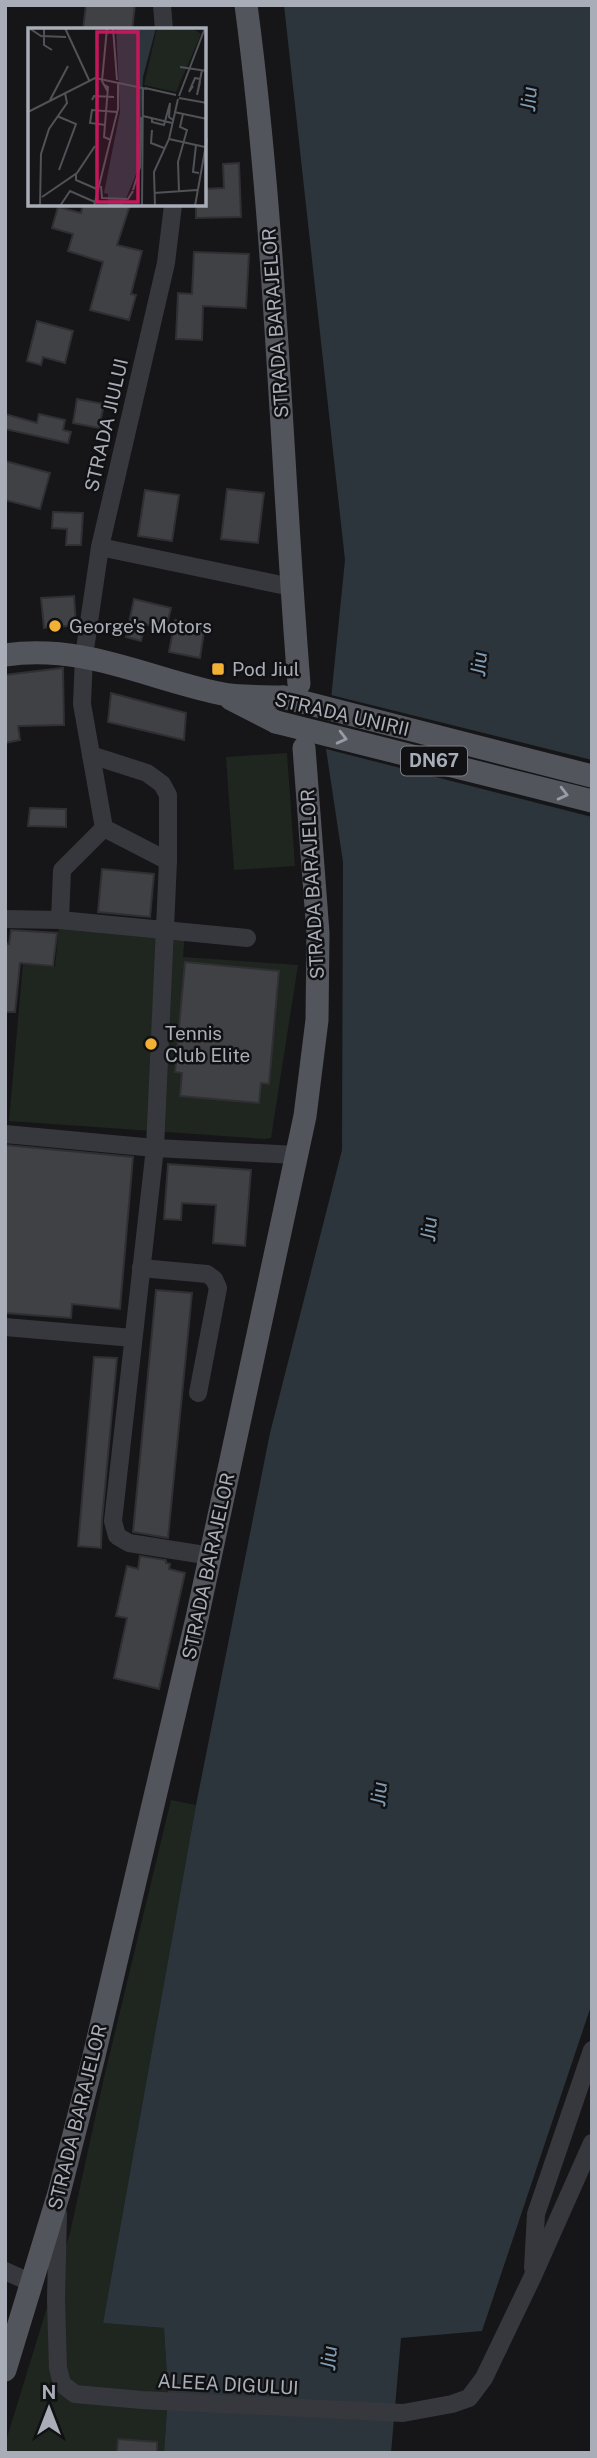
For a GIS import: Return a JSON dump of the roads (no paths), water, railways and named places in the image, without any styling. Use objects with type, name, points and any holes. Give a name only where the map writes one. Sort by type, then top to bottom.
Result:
[{"type":"main road","name":"STRADA BARAJELOR","points":[[246,5],[260,115],[271,245],[291,587],[291,690]]},
{"type":"main road","name":"DN67","points":[[5,655],[26,652],[84,656],[222,694]]},
{"type":"main road","name":"STRADA UNIRII","points":[[222,694],[291,690],[592,776]]},
{"type":"main road","name":"STRADA UNIRII","points":[[222,694],[276,722],[592,801]]},
{"type":"main road","name":"STRADA BARAJELOR","points":[[5,2370],[59,2193],[96,2047],[211,1556],[311,1081],[318,993],[316,897],[304,748]]},
{"type":"street","points":[[162,5],[164,28]]},
{"type":"street","name":"STRADA JIULUI","points":[[104,828],[82,704],[84,656],[100,547],[166,263],[173,206]]},
{"type":"street","points":[[100,547],[291,587]]},
{"type":"street","points":[[91,755],[147,773],[162,784],[168,795],[168,862],[155,1148],[113,1521],[117,1536],[129,1543],[211,1556]]},
{"type":"street","points":[[60,920],[62,870],[104,828],[168,862]]},
{"type":"street","points":[[5,919],[60,920],[247,938]]},
{"type":"street","points":[[5,1134],[155,1148],[297,1155]]},
{"type":"street","points":[[141,1268],[207,1274],[214,1279],[218,1288],[198,1393]]},
{"type":"street","points":[[5,1327],[133,1338]]},
{"type":"street","points":[[532,2278],[536,2214],[592,2050]]},
{"type":"street","name":"ALEEA DIGULUI","points":[[59,2193],[56,2300],[58,2368],[62,2384],[75,2393],[142,2400],[403,2413],[469,2398],[484,2378],[592,2143]]},
{"type":"street","points":[[5,2271],[32,2283]]},
{"type":"water","name":"Jiu","points":[[284,5],[592,5],[592,2003],[482,2331],[401,2338],[391,2453],[164,2453],[168,2394],[164,2328],[103,2323],[196,1805],[270,1433],[342,1150],[343,862],[326,749],[345,560]]},
{"type":"place","name":"George's Motors","points":[[55,626]]},
{"type":"place","name":"Pod Jiul","points":[[218,669]]},
{"type":"place","name":"Tennis Club Elite","points":[[151,1044]]}]
